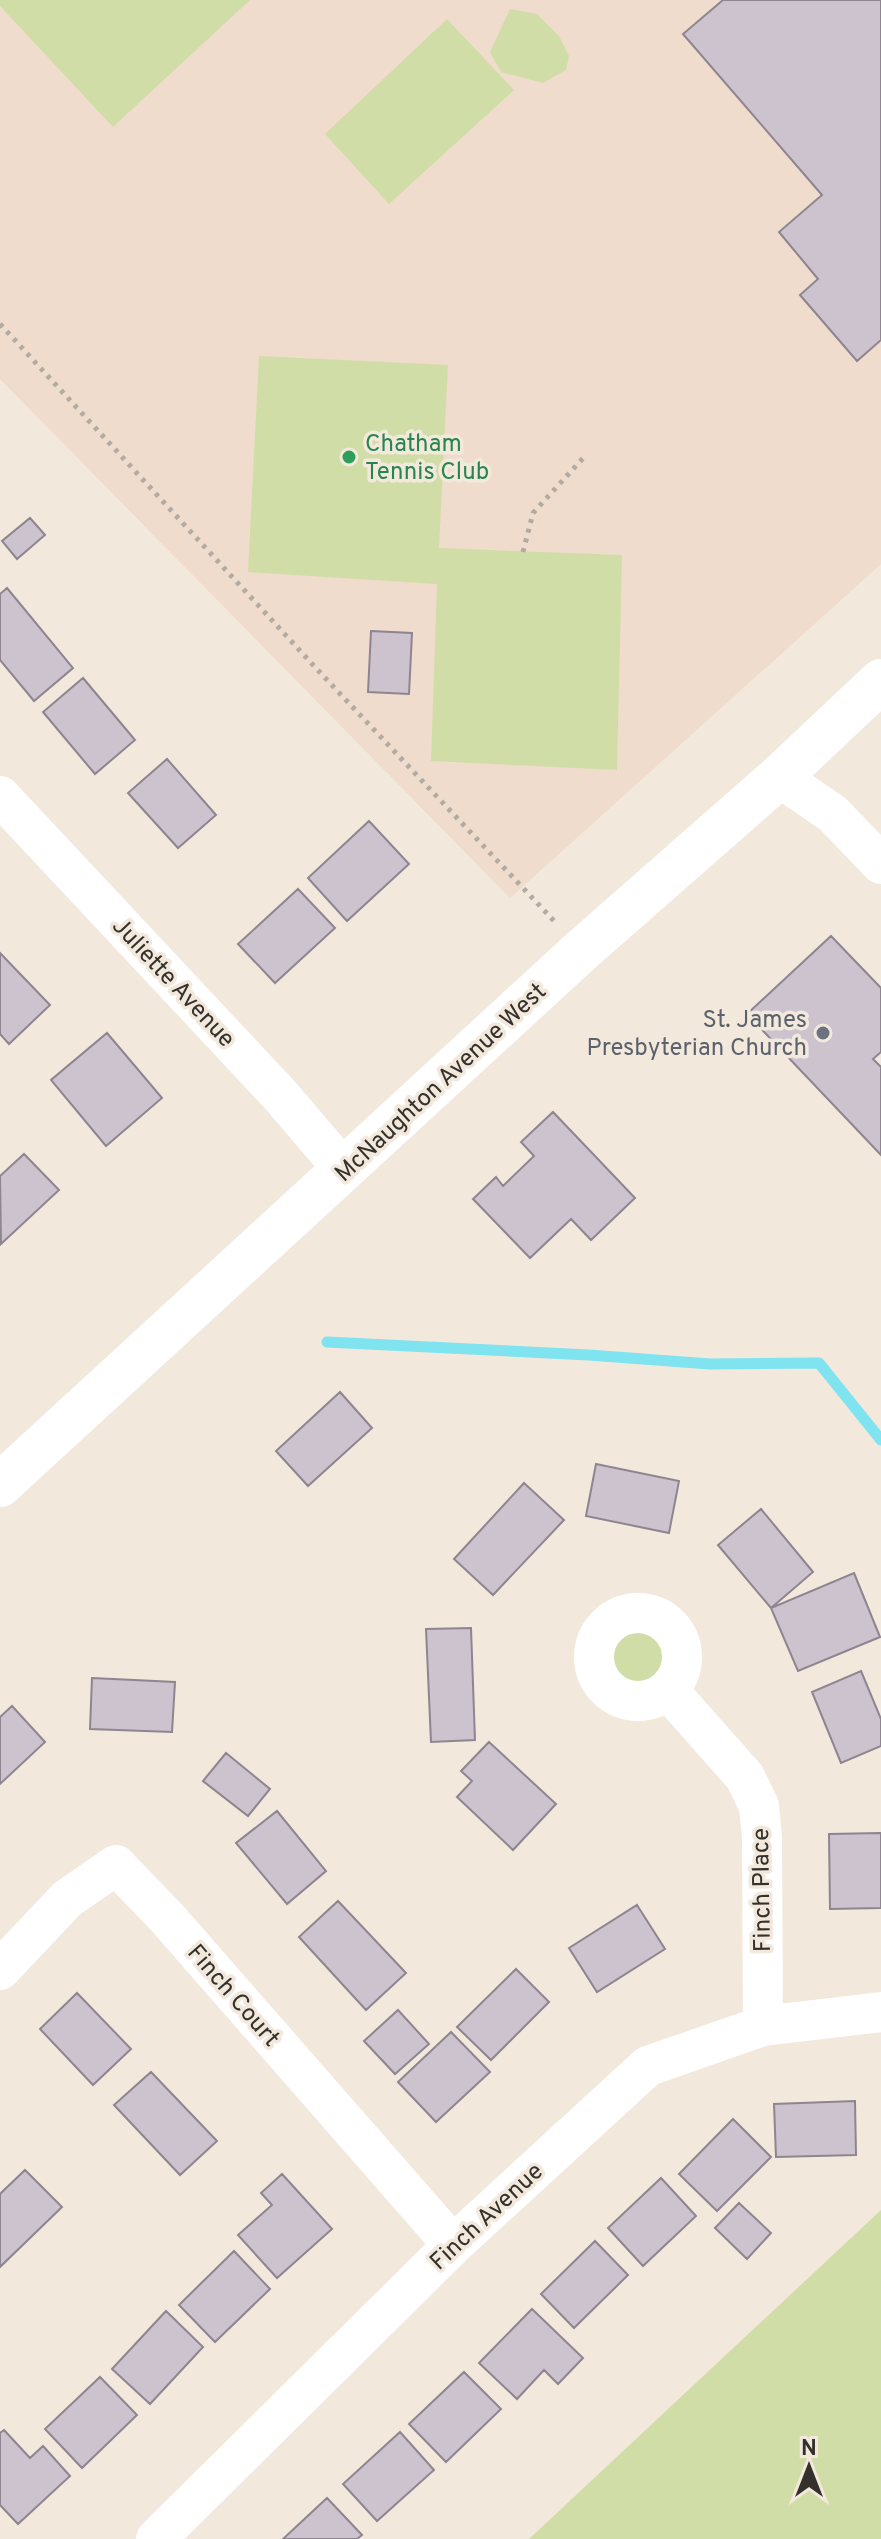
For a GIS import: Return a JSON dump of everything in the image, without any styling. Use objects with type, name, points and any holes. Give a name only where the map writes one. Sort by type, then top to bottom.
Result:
[{"type":"main road","name":"McNaughton Avenue West","points":[[0,1485],[582,950],[779,777],[881,681]]},
{"type":"street","points":[[779,777],[833,814],[881,864]]},
{"type":"street","name":"Juliette Avenue","points":[[0,796],[280,1095],[344,1170]]},
{"type":"street","name":"Finch Place","points":[[668,1690],[745,1777],[759,1806],[762,1838],[763,2026]]},
{"type":"street","name":"Finch Court","points":[[0,1970],[67,1899],[116,1865],[168,1919],[453,2245]]},
{"type":"street","name":"Finch Avenue","points":[[156,2539],[453,2245],[648,2066],[763,2026],[881,2012]]},
{"type":"path","points":[[0,324],[314,666],[582,950]]},
{"type":"path","points":[[523,552],[533,513],[585,456]]},
{"type":"shaded area","points":[[0,0],[881,0],[881,564],[510,898],[0,379]]},
{"type":"green space","points":[[0,0],[250,0],[113,127],[0,6]]},
{"type":"green space","points":[[510,9],[537,14],[559,36],[569,56],[566,70],[543,83],[501,72],[490,52]]},
{"type":"green space","points":[[447,19],[514,90],[389,204],[325,134]]},
{"type":"green space","points":[[259,356],[448,365],[439,548],[622,555],[617,770],[431,761],[437,584],[248,572]]},
{"type":"green space","points":[[637,1633],[655,1641],[663,1659],[655,1677],[637,1685],[619,1677],[611,1659],[619,1641]]},
{"type":"green space","points":[[881,2210],[881,2539],[529,2539]]},
{"type":"building","points":[[723,0],[881,0],[881,340],[857,361],[800,295],[818,279],[779,232],[822,195],[683,34]]},
{"type":"building","points":[[30,518],[45,535],[17,559],[2,541]]},
{"type":"building","points":[[7,588],[73,668],[34,701],[0,660],[0,594]]},
{"type":"building","points":[[371,631],[412,633],[409,694],[368,692]]},
{"type":"building","points":[[83,678],[135,740],[95,774],[43,712]]},
{"type":"building","points":[[167,759],[216,815],[178,848],[128,793]]},
{"type":"building","points":[[369,821],[409,864],[347,921],[308,878]]},
{"type":"building","points":[[298,889],[335,928],[275,983],[238,944]]},
{"type":"building","name":"St. James Presbyterian Church","points":[[831,936],[881,988],[881,1052],[873,1059],[881,1067],[881,1155],[747,1014]]},
{"type":"building","points":[[0,953],[50,1005],[9,1044],[0,1034]]},
{"type":"building","points":[[107,1033],[162,1098],[106,1146],[51,1080]]},
{"type":"building","points":[[553,1112],[635,1198],[591,1240],[571,1219],[530,1258],[473,1199],[496,1177],[503,1186],[534,1156],[521,1142]]},
{"type":"building","points":[[24,1154],[59,1190],[1,1244],[0,1176]]},
{"type":"building","points":[[340,1392],[372,1428],[308,1486],[276,1451]]},
{"type":"building","points":[[596,1464],[679,1481],[669,1533],[586,1516]]},
{"type":"building","points":[[524,1483],[564,1520],[493,1595],[454,1559]]},
{"type":"building","points":[[761,1509],[813,1572],[771,1608],[718,1545]]},
{"type":"building","points":[[854,1573],[880,1637],[798,1671],[771,1608]]},
{"type":"building","points":[[471,1628],[475,1740],[431,1742],[426,1629]]},
{"type":"building","points":[[861,1671],[881,1719],[881,1746],[841,1763],[812,1692]]},
{"type":"building","points":[[92,1678],[175,1682],[172,1732],[90,1729]]},
{"type":"building","points":[[12,1706],[45,1742],[0,1784],[0,1717]]},
{"type":"building","points":[[489,1742],[556,1804],[513,1850],[457,1797],[472,1781],[461,1771]]},
{"type":"building","points":[[226,1753],[270,1789],[248,1816],[203,1781]]},
{"type":"building","points":[[277,1811],[326,1871],[287,1904],[236,1843]]},
{"type":"building","points":[[881,1833],[881,1908],[830,1909],[829,1834]]},
{"type":"building","points":[[338,1901],[406,1973],[366,2010],[299,1937]]},
{"type":"building","points":[[637,1905],[665,1949],[597,1992],[569,1948]]},
{"type":"building","points":[[516,1969],[549,2002],[491,2060],[457,2027]]},
{"type":"building","points":[[77,1993],[131,2049],[93,2085],[40,2029]]},
{"type":"building","points":[[398,2010],[429,2044],[395,2074],[364,2041]]},
{"type":"building","points":[[451,2032],[490,2072],[436,2122],[398,2082]]},
{"type":"building","points":[[151,2072],[217,2141],[180,2175],[114,2105]]},
{"type":"building","points":[[855,2101],[856,2155],[776,2157],[774,2104]]},
{"type":"building","points":[[733,2119],[771,2157],[717,2211],[679,2174]]},
{"type":"building","points":[[25,2170],[62,2207],[0,2267],[0,2194]]},
{"type":"building","points":[[282,2174],[332,2229],[277,2278],[238,2235],[272,2205],[261,2193]]},
{"type":"building","points":[[661,2178],[696,2216],[643,2266],[608,2228]]},
{"type":"building","points":[[739,2203],[771,2233],[747,2259],[715,2228]]},
{"type":"building","points":[[595,2241],[628,2275],[574,2328],[541,2294]]},
{"type":"building","points":[[234,2251],[270,2289],[215,2342],[179,2305]]},
{"type":"building","points":[[532,2309],[583,2358],[558,2384],[544,2370],[517,2399],[479,2363]]},
{"type":"building","points":[[166,2311],[203,2347],[150,2404],[112,2369]]},
{"type":"building","points":[[464,2372],[501,2409],[446,2462],[409,2424]]},
{"type":"building","points":[[100,2377],[137,2415],[82,2468],[45,2429]]},
{"type":"building","points":[[4,2430],[30,2458],[43,2446],[70,2476],[18,2524],[0,2505],[0,2433]]},
{"type":"building","points":[[400,2432],[434,2470],[377,2521],[343,2484]]},
{"type":"building","points":[[327,2498],[362,2535],[357,2539],[283,2539]]},
{"type":"waterway","points":[[327,1342],[710,1364],[819,1363],[881,1440]]},
{"type":"place","name":"Chatham Tennis Club","points":[[349,457]]},
{"type":"place","name":"St. James Presbyterian Church","points":[[823,1033]]}]
